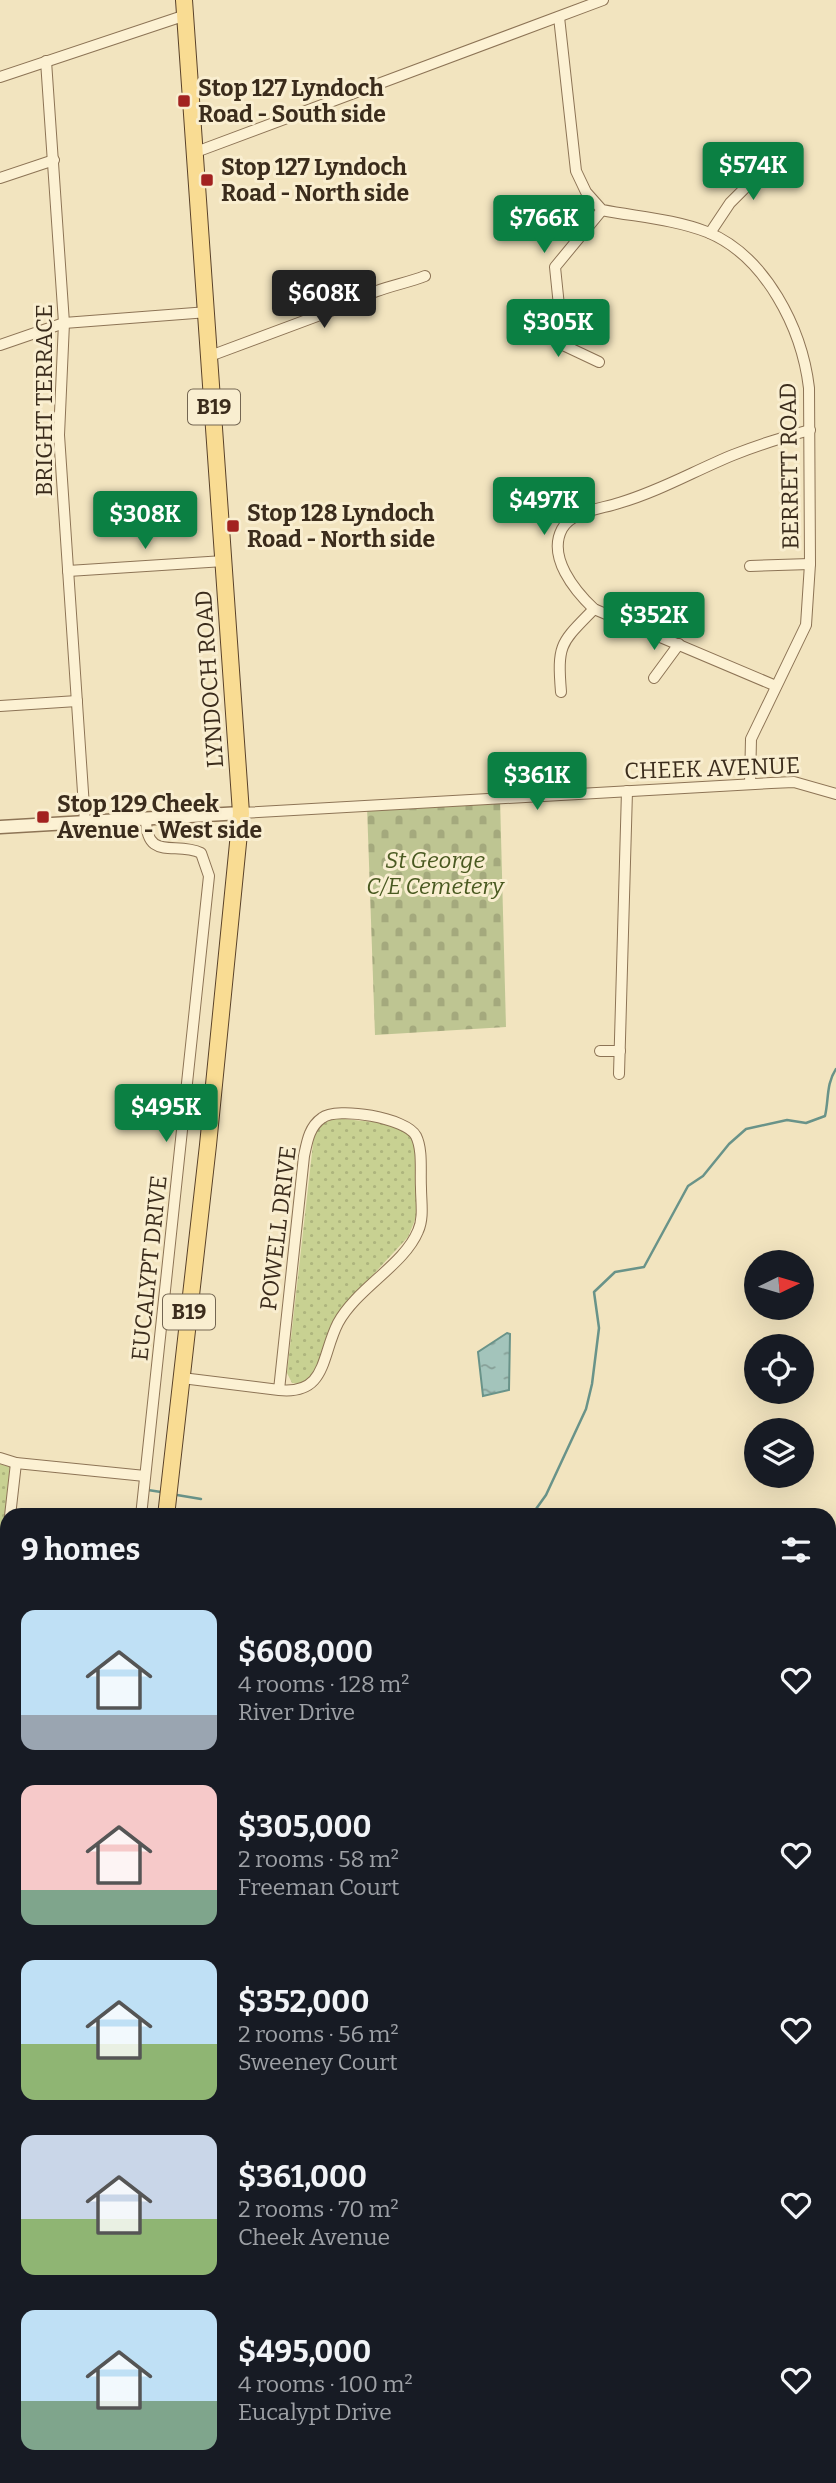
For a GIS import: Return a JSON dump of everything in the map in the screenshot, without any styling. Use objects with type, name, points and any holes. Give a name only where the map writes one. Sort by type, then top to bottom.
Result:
[{"type":"main road","name":"LYNDOCH ROAD","points":[[167,1508],[241,813],[185,7]]},
{"type":"street","points":[[197,152],[603,0]]},
{"type":"street","points":[[0,77],[185,7]]},
{"type":"street","points":[[559,17],[566,61],[576,171],[586,192],[602,210],[555,267],[563,345],[599,362]]},
{"type":"street","name":"BRIGHT TERRACE","points":[[46,61],[64,323],[59,435],[85,822]]},
{"type":"street","points":[[710,233],[730,203],[778,155]]},
{"type":"street","points":[[0,178],[54,160]]},
{"type":"street","name":"BERRETT ROAD","points":[[602,210],[664,219],[710,233],[751,261],[780,302],[806,361],[810,430],[810,564],[806,625],[751,739],[750,784]]},
{"type":"street","points":[[210,356],[355,302],[369,292],[378,292],[425,276]]},
{"type":"street","points":[[0,345],[64,323],[208,312]]},
{"type":"street","points":[[776,686],[626,625],[594,609],[574,589],[558,550],[560,534],[571,519],[662,490],[734,454],[810,430]]},
{"type":"street","points":[[68,571],[224,561]]},
{"type":"street","points":[[750,566],[810,564]]},
{"type":"street","points":[[561,692],[558,659],[563,641],[594,609]]},
{"type":"street","points":[[654,678],[678,644]]},
{"type":"street","points":[[0,706],[77,701]]},
{"type":"street","name":"CHEEK AVENUE","points":[[0,827],[794,782],[836,794]]},
{"type":"street","points":[[619,1074],[627,791]]},
{"type":"street","name":"EUCALYPT DRIVE","points":[[142,1508],[209,876],[201,853],[186,848],[167,849],[152,843],[146,833],[146,818]]},
{"type":"street","points":[[600,1051],[620,1051]]},
{"type":"street","name":"POWELL DRIVE","points":[[182,1378],[279,1390],[292,1391],[311,1385],[339,1322],[365,1289],[411,1245],[419,1229],[420,1149],[413,1131],[399,1121],[333,1114],[320,1119],[310,1133],[304,1156],[279,1390]]},
{"type":"street","points":[[0,1458],[16,1463],[145,1476]]},
{"type":"street","points":[[11,1508],[16,1463]]},
{"type":"green space","name":"St George C/E Cemetery","points":[[500,798],[506,1027],[375,1035],[367,806]]},
{"type":"green space","points":[[334,1118],[393,1124],[411,1137],[415,1148],[417,1215],[408,1237],[343,1307],[311,1378],[300,1384],[292,1383],[287,1373],[314,1135],[320,1125]]},
{"type":"green space","points":[[0,1464],[10,1467],[5,1508],[0,1508]]},
{"type":"water","points":[[507,1333],[510,1334],[509,1390],[483,1396],[478,1352]]},
{"type":"waterway","points":[[537,1508],[546,1495],[586,1409],[599,1328],[594,1292],[615,1272],[644,1267],[688,1186],[703,1176],[729,1144],[746,1129],[787,1120],[806,1123],[825,1116],[829,1086],[836,1069]]},
{"type":"waterway","points":[[148,1490],[161,1492]]},
{"type":"waterway","points":[[177,1495],[201,1499]]},
{"type":"place","name":"Stop 127 Lyndoch Road - South side","points":[[184,101]]},
{"type":"place","name":"Stop 127 Lyndoch Road - North side","points":[[207,180]]},
{"type":"place","name":"Stop 128 Lyndoch Road - North side","points":[[233,526]]},
{"type":"place","name":"Stop 129 Cheek Avenue - West side","points":[[43,817]]}]
